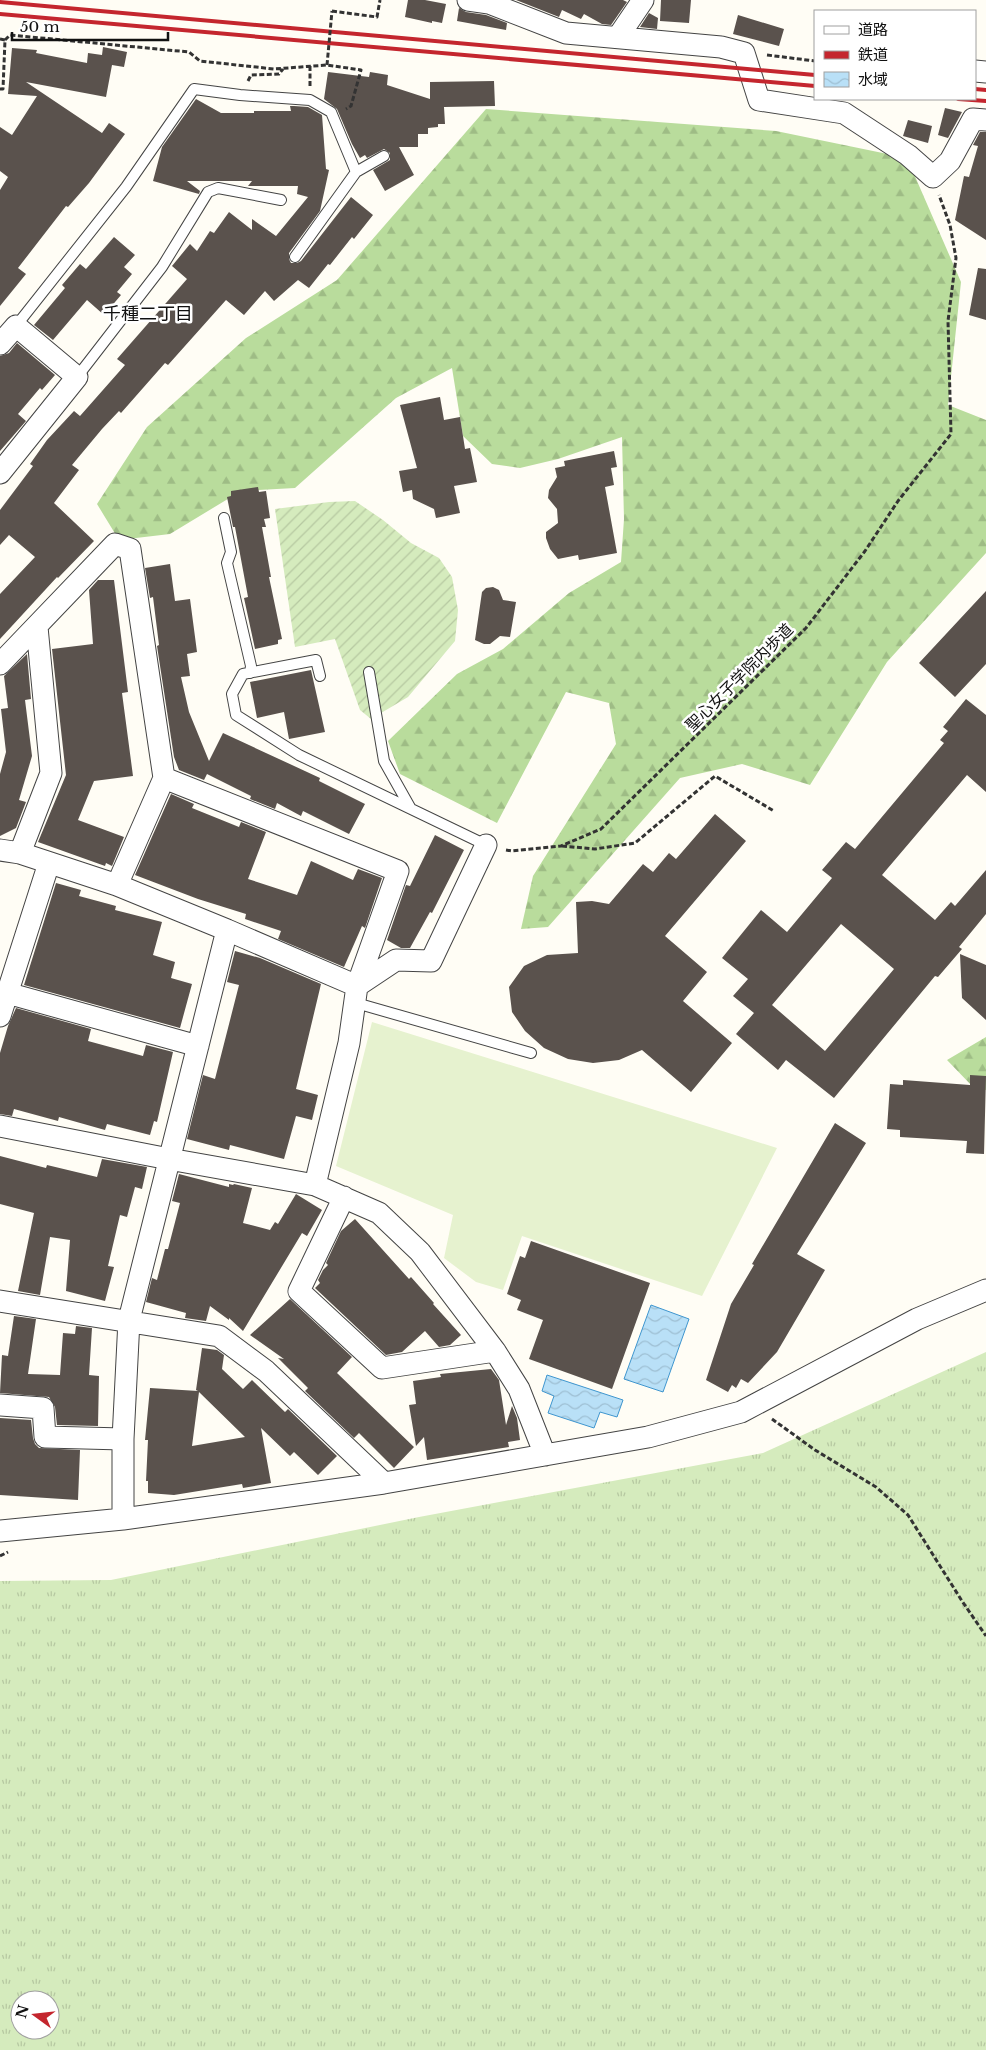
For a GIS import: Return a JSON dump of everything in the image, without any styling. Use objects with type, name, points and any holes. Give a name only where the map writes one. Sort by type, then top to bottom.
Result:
[{"type":"street","points":[[468,0],[489,3],[566,33],[721,47],[744,52],[759,100],[844,113],[908,156],[932,177],[950,161],[973,118],[986,120]]},
{"type":"street","points":[[618,37],[643,0]]},
{"type":"street","points":[[0,344],[16,326],[77,377],[0,473]]},
{"type":"street","points":[[0,664],[115,544],[130,549],[164,778],[117,885]]},
{"type":"street","points":[[36,627],[51,772],[10,851],[117,885],[227,930],[356,994]]},
{"type":"street","points":[[164,778],[398,871],[356,994],[349,1043],[315,1185]]},
{"type":"street","points":[[356,994],[396,960],[432,961],[486,845]]},
{"type":"street","points":[[0,1016],[49,863]]},
{"type":"street","points":[[123,1519],[123,1439],[129,1320],[227,930]]},
{"type":"street","points":[[7,993],[198,1046]]},
{"type":"street","points":[[0,1126],[315,1185],[379,1213],[420,1252],[495,1351],[519,1389],[546,1455]]},
{"type":"street","points":[[344,1197],[300,1291],[382,1368],[495,1351]]},
{"type":"street","points":[[0,1532],[123,1519],[384,1483],[648,1437],[741,1412],[917,1319],[986,1290]]},
{"type":"street","points":[[0,1301],[129,1320],[219,1336],[266,1372],[384,1483]]},
{"type":"street","points":[[0,1405],[43,1408],[46,1437],[123,1439]]},
{"type":"lane","points":[[16,326],[126,187],[194,88],[240,95],[310,100],[331,112],[356,172]]},
{"type":"lane","points":[[295,256],[356,172],[384,156]]},
{"type":"lane","points":[[77,377],[162,267],[208,192],[218,188],[281,200]]},
{"type":"lane","points":[[224,518],[231,552],[227,563],[251,666],[250,674]]},
{"type":"lane","points":[[320,676],[316,660],[243,674],[232,694],[236,715],[298,754],[486,845]]},
{"type":"lane","points":[[369,672],[384,761],[412,808]]},
{"type":"lane","points":[[356,994],[531,1054]]},
{"type":"path","points":[[327,65],[332,11],[378,17],[380,0]]},
{"type":"path","points":[[0,89],[3,89],[5,40],[10,35],[188,52],[200,61],[283,69],[327,65],[361,70],[351,106],[332,116]]},
{"type":"path","points":[[0,39],[5,40]]},
{"type":"path","points":[[744,52],[814,61]]},
{"type":"path","points":[[240,95],[252,75],[279,74],[283,69]]},
{"type":"path","name":"聖心女子学院内歩道","points":[[486,845],[512,851],[562,846],[601,829],[806,628],[865,551],[898,501],[951,434],[948,381],[948,321],[956,258],[950,225],[932,177]]},
{"type":"path","points":[[562,846],[595,849],[635,843],[715,776],[774,811]]},
{"type":"path","points":[[754,1406],[815,1450],[876,1487],[908,1515],[986,1636]]},
{"type":"green space","points":[[486,109],[776,131],[907,158],[961,282],[948,405],[986,420],[986,553],[887,662],[810,785],[742,764],[680,778],[548,927],[521,929],[533,876],[616,744],[609,703],[566,692],[497,823],[400,774],[388,741],[457,674],[503,649],[569,593],[621,562],[624,519],[622,437],[558,459],[520,468],[492,464],[463,436],[452,368],[396,398],[295,488],[241,491],[170,534],[119,540],[97,504],[147,427],[246,338],[337,280]]},
{"type":"green space","points":[[355,501],[383,520],[411,543],[439,558],[452,577],[458,610],[455,641],[408,697],[371,719],[360,710],[335,639],[295,647],[275,509],[329,502]]},
{"type":"green space","points":[[372,1022],[777,1148],[702,1296],[522,1236],[503,1290],[476,1282],[444,1258],[453,1215],[336,1166]]},
{"type":"green space","points":[[986,1037],[986,1090],[974,1088],[947,1060]]},
{"type":"green space","points":[[986,1352],[986,2050],[0,2050],[0,1581],[111,1580],[419,1517],[763,1453]]},
{"type":"water","points":[[651,1305],[689,1319],[663,1392],[624,1379]]},
{"type":"water","points":[[547,1375],[623,1400],[617,1417],[600,1412],[594,1428],[548,1413],[554,1396],[542,1391]]},
{"type":"building","points":[[408,0],[425,0],[446,4],[442,23],[432,21],[432,23],[405,17]]},
{"type":"building","points":[[516,0],[623,0],[627,2],[611,25],[602,24],[584,14],[581,19],[562,10],[559,17]]},
{"type":"building","points":[[661,0],[691,0],[689,23],[660,21]]},
{"type":"building","points":[[459,8],[466,12],[486,15],[507,23],[506,30],[457,21]]},
{"type":"building","points":[[649,13],[658,18],[657,29],[640,27]]},
{"type":"building","points":[[738,15],[784,29],[779,46],[733,34]]},
{"type":"building","points":[[103,47],[127,52],[124,67],[112,65],[106,97],[26,82],[102,133],[109,123],[125,134],[89,183],[68,207],[66,206],[18,268],[26,274],[0,306],[0,190],[8,177],[0,171],[0,127],[12,135],[37,96],[8,94],[12,48],[37,50],[36,53],[87,63],[88,53],[102,55]]},
{"type":"building","points":[[328,72],[369,77],[370,72],[388,75],[387,85],[430,99],[430,82],[494,81],[495,106],[444,107],[445,124],[438,124],[438,127],[428,128],[428,134],[418,134],[418,147],[399,147],[414,175],[385,191],[373,170],[390,160],[390,153],[384,149],[367,158],[365,155],[360,158],[337,109],[324,99]]},
{"type":"building","points":[[196,99],[221,113],[291,111],[290,106],[294,106],[308,107],[322,115],[326,169],[329,170],[320,211],[289,253],[291,263],[301,261],[351,197],[373,215],[354,239],[352,237],[330,265],[328,264],[309,288],[298,280],[274,301],[265,291],[244,315],[226,300],[168,365],[165,363],[121,413],[119,411],[102,429],[72,465],[79,470],[54,503],[94,541],[57,577],[0,639],[0,594],[35,557],[9,535],[0,545],[0,510],[33,466],[30,464],[47,440],[74,411],[80,416],[125,365],[117,359],[187,279],[172,266],[190,244],[197,251],[210,231],[214,233],[229,212],[252,230],[252,219],[276,236],[308,197],[297,194],[298,186],[248,186],[252,181],[187,181],[200,191],[199,194],[153,181],[162,147]]},
{"type":"building","points":[[945,108],[962,112],[948,138],[938,135]]},
{"type":"building","points":[[908,120],[932,126],[928,143],[903,136]]},
{"type":"building","points":[[980,132],[986,132],[986,240],[955,220],[964,176],[969,177],[978,146],[973,145]]},
{"type":"building","points":[[114,237],[135,255],[124,267],[132,274],[117,292],[121,295],[104,315],[87,300],[53,340],[34,325],[65,288],[62,285],[80,264],[86,269]]},
{"type":"building","points":[[978,268],[986,269],[986,320],[969,315]]},
{"type":"building","points":[[17,343],[55,375],[42,390],[40,388],[18,414],[26,421],[0,451],[0,356],[9,353]]},
{"type":"building","points":[[440,397],[444,420],[460,417],[465,449],[470,448],[477,482],[454,486],[460,513],[436,518],[434,509],[413,499],[412,490],[403,492],[399,471],[417,468],[400,405]]},
{"type":"building","points":[[614,451],[617,467],[611,468],[614,485],[605,487],[617,553],[579,560],[578,555],[558,559],[550,549],[546,538],[546,532],[558,523],[557,509],[548,498],[549,490],[557,477],[555,468],[565,466],[564,461]]},
{"type":"building","points":[[258,487],[259,492],[266,491],[270,518],[264,519],[266,527],[262,527],[271,577],[269,577],[282,639],[278,640],[278,644],[255,649],[244,598],[248,597],[235,527],[233,527],[227,497],[231,496],[231,491]]},
{"type":"building","points":[[170,564],[175,601],[190,599],[197,652],[187,654],[190,676],[181,677],[189,712],[209,761],[223,733],[320,778],[319,781],[365,804],[349,834],[303,811],[301,816],[277,803],[275,809],[250,799],[251,796],[207,774],[204,780],[179,770],[174,757],[157,646],[159,645],[153,597],[150,598],[145,568]]},
{"type":"building","points":[[98,580],[114,580],[128,692],[122,693],[133,776],[94,781],[78,820],[124,837],[112,866],[106,863],[105,866],[38,842],[66,775],[52,649],[93,644],[89,590]]},
{"type":"building","points":[[493,587],[499,590],[503,600],[516,602],[510,637],[500,636],[490,644],[484,644],[475,640],[482,592],[486,588]]},
{"type":"building","points":[[986,591],[986,664],[955,697],[919,663]]},
{"type":"building","points":[[27,654],[31,699],[25,700],[32,756],[19,800],[26,802],[16,828],[0,836],[0,774],[6,752],[1,709],[8,708],[4,676]]},
{"type":"building","points":[[311,670],[325,732],[289,739],[284,712],[257,718],[250,682]]},
{"type":"building","points":[[966,699],[986,715],[986,792],[967,775],[882,875],[935,920],[951,902],[955,906],[986,870],[986,914],[959,947],[962,949],[938,977],[935,976],[834,1098],[786,1060],[778,1070],[736,1034],[754,1013],[733,996],[748,979],[722,958],[761,910],[787,932],[832,878],[822,870],[846,842],[855,849],[944,743],[940,740],[948,731],[943,727]],"holes":[[[841,924],[894,969],[825,1051],[772,1005]]]},
{"type":"building","points":[[171,794],[194,804],[192,808],[239,827],[241,822],[266,832],[248,879],[297,895],[311,861],[353,880],[358,869],[382,878],[365,928],[362,926],[344,967],[278,939],[281,931],[245,919],[246,914],[198,899],[135,875]]},
{"type":"building","points":[[715,814],[746,841],[665,936],[707,972],[683,1001],[732,1043],[691,1092],[642,1050],[619,1060],[593,1063],[568,1059],[544,1048],[525,1031],[512,1012],[509,987],[524,966],[547,955],[578,953],[576,902],[592,901],[609,904],[643,864],[653,872],[669,853],[676,859]]},
{"type":"building","points":[[435,835],[464,850],[432,913],[430,912],[410,948],[401,948],[387,940],[406,885],[410,886]]},
{"type":"building","points":[[56,883],[81,890],[79,896],[116,906],[115,910],[162,922],[153,955],[175,962],[171,978],[192,984],[180,1028],[24,985]]},
{"type":"building","points":[[235,951],[260,958],[321,984],[296,1089],[318,1095],[312,1120],[296,1116],[284,1159],[230,1145],[229,1150],[187,1139],[203,1075],[215,1079],[239,985],[227,982]]},
{"type":"building","points":[[960,954],[986,965],[986,1020],[962,998]]},
{"type":"building","points":[[16,1008],[91,1029],[88,1041],[143,1056],[146,1045],[173,1052],[157,1122],[154,1121],[150,1135],[107,1124],[105,1130],[59,1117],[58,1121],[14,1109],[12,1116],[0,1114],[0,1053],[8,1026]]},
{"type":"building","points":[[970,1075],[986,1076],[984,1154],[966,1153],[967,1141],[900,1137],[900,1130],[887,1129],[890,1084],[903,1085],[903,1080],[970,1085]]},
{"type":"building","points":[[835,1123],[866,1143],[797,1254],[825,1270],[777,1352],[748,1383],[741,1379],[736,1388],[732,1385],[728,1392],[706,1380],[731,1304],[754,1265],[752,1264]]},
{"type":"building","points":[[0,1156],[46,1168],[47,1165],[97,1177],[102,1159],[147,1167],[142,1189],[135,1187],[127,1217],[120,1215],[108,1266],[114,1267],[105,1301],[66,1291],[70,1240],[50,1237],[40,1295],[18,1291],[34,1213],[0,1204]]},
{"type":"building","points":[[179,1174],[229,1187],[229,1184],[234,1184],[252,1188],[243,1223],[270,1230],[275,1222],[278,1224],[296,1194],[322,1210],[307,1236],[302,1233],[243,1331],[229,1318],[229,1320],[210,1306],[206,1321],[185,1318],[186,1313],[146,1302],[152,1278],[157,1280],[165,1249],[168,1249],[180,1203],[172,1201]]},
{"type":"building","points":[[355,1219],[409,1279],[411,1277],[461,1335],[450,1345],[439,1347],[425,1331],[402,1352],[386,1355],[315,1288],[320,1283],[318,1280],[328,1265],[326,1263],[341,1231]]},
{"type":"building","points":[[531,1241],[650,1283],[612,1389],[529,1359],[543,1320],[517,1310],[521,1300],[507,1294],[520,1256],[525,1258]]},
{"type":"building","points":[[290,1299],[352,1357],[337,1373],[414,1447],[394,1468],[359,1433],[354,1438],[305,1391],[308,1388],[278,1358],[284,1359],[250,1335]]},
{"type":"building","points":[[14,1316],[36,1319],[28,1374],[60,1375],[63,1333],[75,1334],[76,1326],[92,1328],[89,1375],[99,1376],[98,1426],[57,1425],[55,1407],[49,1397],[0,1393],[2,1355],[8,1356]]},
{"type":"building","points":[[202,1348],[217,1350],[224,1355],[222,1369],[243,1389],[252,1380],[285,1412],[288,1409],[337,1456],[318,1475],[294,1452],[290,1456],[261,1428],[271,1483],[243,1488],[242,1484],[174,1495],[148,1493],[148,1481],[146,1481],[148,1440],[145,1440],[150,1388],[198,1391],[196,1390]],"holes":[[[199,1392],[245,1437],[192,1446]]]},
{"type":"building","points":[[491,1369],[499,1380],[506,1425],[512,1406],[517,1418],[520,1440],[508,1442],[509,1447],[427,1460],[424,1437],[416,1446],[409,1405],[416,1404],[413,1381],[441,1377],[440,1374]]},
{"type":"building","points":[[0,1418],[31,1420],[33,1438],[39,1448],[80,1450],[78,1500],[0,1495]]},
{"type":"railway","points":[[0,2],[814,75]]},
{"type":"railway","points":[[0,14],[814,86]]},
{"type":"railway","points":[[976,89],[986,90]]},
{"type":"railway","points":[[972,100],[986,101]]},
{"type":"district","name":"千種二丁目","points":[[148,314]]}]
